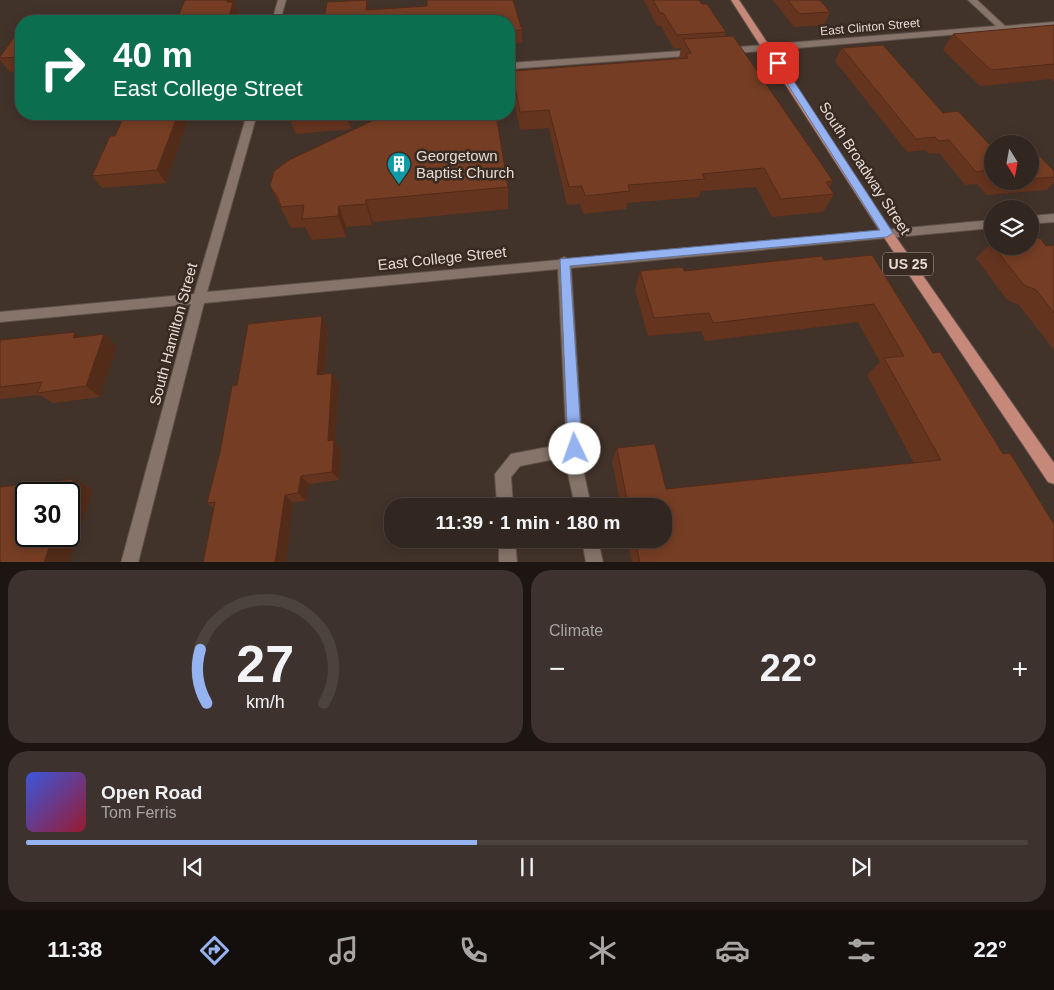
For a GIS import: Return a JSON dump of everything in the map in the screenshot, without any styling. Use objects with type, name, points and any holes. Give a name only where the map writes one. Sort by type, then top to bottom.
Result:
[{"type":"main road","name":"South Broadway Street","points":[[736,0],[887,233],[1054,476]]},
{"type":"street","points":[[278,15],[282,0]]},
{"type":"street","points":[[972,0],[1004,29]]},
{"type":"street","name":"East Clinton Street","points":[[715,51],[1054,24]]},
{"type":"street","points":[[515,66],[705,52]]},
{"type":"street","name":"South Hamilton Street","points":[[128,562],[199,298],[250,120]]},
{"type":"street","points":[[1039,219],[1054,218]]},
{"type":"street","name":"East College Street","points":[[0,316],[564,262],[984,225]]},
{"type":"street","points":[[564,262],[576,474],[581,498]]},
{"type":"street","points":[[504,498],[503,474],[516,460],[575,449]]},
{"type":"street","points":[[507,548],[508,562]]},
{"type":"street","points":[[592,548],[594,562]]},
{"type":"building","points":[[185,0],[228,0],[227,2],[233,2],[230,15],[179,15]]},
{"type":"building","points":[[367,0],[366,10],[427,6],[427,0],[513,0],[522,30],[515,31],[515,15],[325,15],[327,2]]},
{"type":"building","points":[[653,0],[699,0],[702,4],[707,4],[726,32],[677,35],[663,13],[660,13]]},
{"type":"building","points":[[788,0],[820,0],[830,12],[799,14]]},
{"type":"building","points":[[1054,25],[1054,64],[991,70],[953,34]]},
{"type":"building","points":[[15,36],[15,57],[0,57]]},
{"type":"building","points":[[733,36],[833,181],[826,182],[834,194],[781,199],[764,168],[702,174],[705,179],[628,185],[630,191],[585,196],[582,186],[569,187],[549,110],[520,112],[515,86],[515,71],[688,58],[686,54],[691,53],[683,39]]},
{"type":"building","points":[[883,45],[943,113],[958,111],[984,139],[984,171],[976,172],[949,140],[938,141],[935,137],[916,139],[842,48]]},
{"type":"building","points":[[122,120],[176,120],[157,170],[92,176],[110,136],[115,136]]},
{"type":"building","name":"Georgetown Baptist Church","points":[[374,120],[497,120],[508,187],[366,200],[366,204],[339,206],[338,216],[302,219],[304,205],[281,207],[278,198],[270,186],[274,171],[289,160]]},
{"type":"building","points":[[1039,155],[1054,171],[1054,177],[1039,178]]},
{"type":"building","points":[[1039,238],[1046,246],[1054,245],[1054,313],[1036,290],[1024,285],[1000,255],[1039,255]]},
{"type":"building","points":[[872,255],[933,353],[940,352],[1003,454],[1010,453],[1054,524],[1054,562],[640,562],[637,548],[672,548],[672,498],[626,498],[617,448],[655,444],[666,489],[941,460],[884,358],[904,356],[874,304],[713,323],[709,313],[654,318],[640,271],[683,267],[684,271],[822,256],[824,260]]},
{"type":"building","points":[[322,316],[317,375],[332,373],[328,441],[334,440],[332,472],[301,476],[298,493],[285,495],[275,562],[203,562],[215,502],[207,503],[220,452],[232,386],[237,385],[248,324]]},
{"type":"building","points":[[75,332],[73,338],[104,334],[86,386],[37,393],[42,382],[0,387],[0,340]]},
{"type":"building","points":[[73,479],[72,482],[46,482]]},
{"type":"building","points":[[15,485],[15,547],[49,547],[44,562],[0,562],[0,487]]},
{"type":"place","name":"Georgetown Baptist Church","points":[[399,185]]},
{"type":"route","points":[[575,449],[564,262],[887,233],[778,63]]}]
